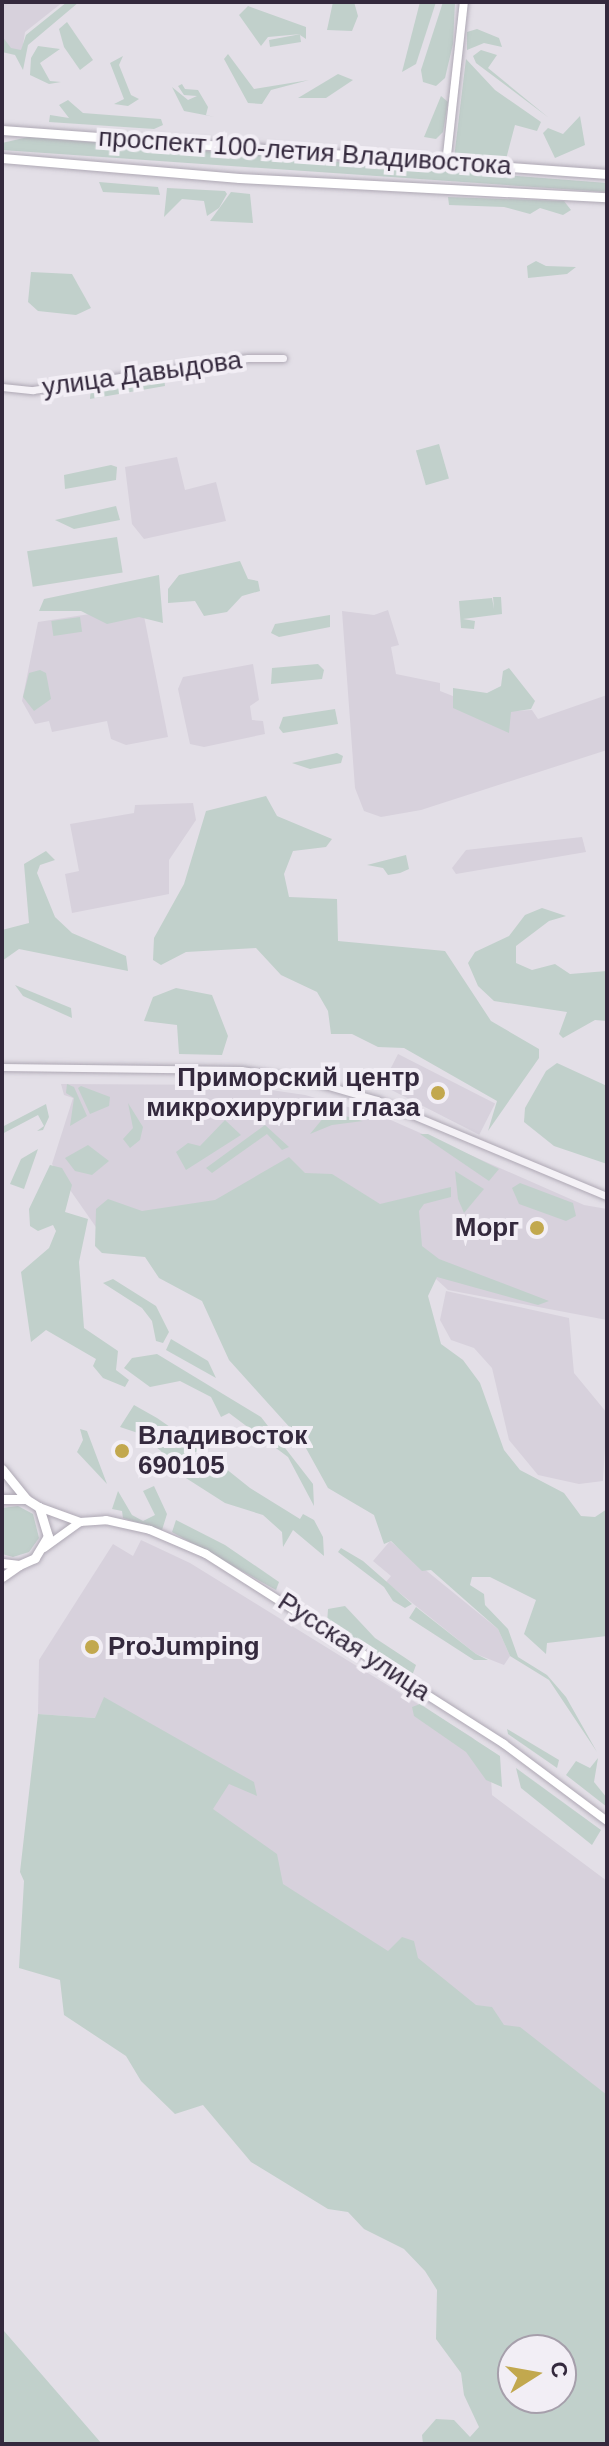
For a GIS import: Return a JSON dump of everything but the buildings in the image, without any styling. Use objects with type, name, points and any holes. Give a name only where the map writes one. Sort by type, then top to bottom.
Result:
[{"type":"main road","points":[[446,164],[464,2]]},
{"type":"main road","name":"проспект 100-летия Владивостока","points":[[2,130],[607,174]]},
{"type":"main road","name":"проспект 100-летия Владивостока","points":[[2,158],[239,178],[607,197]]},
{"type":"main road","points":[[2,1469],[26,1499],[39,1507],[47,1524],[44,1548]]},
{"type":"main road","points":[[2,1499],[26,1499]]},
{"type":"main road","name":"Русская улица","points":[[39,1507],[80,1522],[106,1520],[150,1530],[217,1561],[504,1744],[607,1821]]},
{"type":"main road","points":[[2,1577],[80,1522]]},
{"type":"main road","points":[[2,1563],[19,1565]]},
{"type":"street","name":"улица Давыдова","points":[[2,387],[33,390],[248,358],[283,358]]},
{"type":"street","points":[[2,1067],[241,1070],[311,1081],[377,1100],[607,1196]]},
{"type":"shaded area","points":[[2,2],[63,2],[25,32],[22,51],[2,48]]},
{"type":"shaded area","points":[[67,2],[79,2],[28,45],[23,70],[15,55],[2,52],[2,36],[11,48],[21,50],[26,35]]},
{"type":"shaded area","points":[[333,2],[354,2],[358,16],[352,31],[327,30]]},
{"type":"shaded area","points":[[420,2],[436,2],[416,64],[402,72]]},
{"type":"shaded area","points":[[443,2],[455,2],[453,44],[445,78],[436,86],[423,82],[421,70]]},
{"type":"shaded area","points":[[248,6],[306,27],[306,39],[300,35],[301,42],[270,47],[269,40],[301,34],[268,37],[261,46],[239,15]]},
{"type":"shaded area","points":[[67,22],[93,60],[80,70],[64,47],[59,29]]},
{"type":"shaded area","points":[[477,29],[499,38],[502,47],[484,43],[467,50],[467,32]]},
{"type":"shaded area","points":[[38,46],[60,49],[40,63],[50,81],[61,82],[49,84],[30,75],[31,58]]},
{"type":"shaded area","points":[[481,50],[497,55],[488,68],[549,118],[476,63],[473,56]]},
{"type":"shaded area","points":[[228,54],[254,89],[309,80],[271,90],[262,104],[248,103],[224,59]]},
{"type":"shaded area","points":[[123,56],[119,65],[131,95],[139,99],[128,106],[114,104],[124,99],[110,63]]},
{"type":"shaded area","points":[[466,59],[495,90],[541,122],[537,131],[515,125],[505,163],[454,158]]},
{"type":"shaded area","points":[[338,74],[353,80],[326,98],[298,98]]},
{"type":"shaded area","points":[[182,84],[185,89],[198,90],[208,107],[206,115],[215,117],[184,111],[172,87],[188,100],[197,96],[184,95],[178,86]]},
{"type":"shaded area","points":[[441,96],[448,102],[443,132],[436,139],[424,137]]},
{"type":"shaded area","points":[[68,100],[83,113],[161,119],[163,125],[154,129],[49,122],[50,115],[69,118],[59,105]]},
{"type":"shaded area","points":[[580,116],[585,145],[555,158],[543,133],[548,128],[563,134]]},
{"type":"shaded area","points":[[28,137],[607,183],[607,192],[2,150],[2,143]]},
{"type":"shaded area","points":[[99,182],[158,187],[160,195],[103,192]]},
{"type":"shaded area","points":[[167,188],[225,191],[227,194],[219,208],[207,216],[204,201],[182,199],[164,217]]},
{"type":"shaded area","points":[[231,192],[250,194],[253,223],[210,221]]},
{"type":"shaded area","points":[[448,197],[564,201],[571,210],[563,215],[540,208],[530,214],[504,207],[449,205]]},
{"type":"shaded area","points":[[536,261],[546,266],[576,267],[567,274],[528,278],[527,266]]},
{"type":"shaded area","points":[[31,272],[72,274],[91,308],[76,315],[38,311],[28,302]]},
{"type":"shaded area","points":[[156,375],[164,378],[165,386],[90,399],[91,385]]},
{"type":"shaded area","points":[[439,444],[449,479],[426,485],[416,451]]},
{"type":"shaded area","points":[[177,457],[185,490],[216,482],[226,521],[144,539],[132,524],[125,467]]},
{"type":"shaded area","points":[[111,465],[117,467],[116,480],[65,489],[64,475]]},
{"type":"shaded area","points":[[116,506],[120,520],[74,529],[55,520]]},
{"type":"shaded area","points":[[117,537],[123,573],[33,587],[27,551]]},
{"type":"shaded area","points":[[240,561],[248,579],[258,581],[260,591],[242,596],[227,612],[204,616],[195,601],[168,603],[168,589],[179,575]]},
{"type":"shaded area","points":[[159,575],[163,623],[139,617],[107,624],[81,611],[39,611],[44,599]]},
{"type":"shaded area","points":[[493,597],[501,597],[502,614],[463,619],[475,621],[474,629],[461,628],[459,601],[492,598],[494,609]]},
{"type":"shaded area","points":[[142,606],[168,737],[126,745],[111,739],[107,721],[52,732],[49,721],[35,724],[22,701],[38,622]]},
{"type":"shaded area","points":[[388,610],[399,645],[391,647],[396,674],[440,683],[440,691],[494,712],[532,710],[538,719],[607,695],[607,750],[421,810],[381,817],[364,811],[355,788],[342,611],[374,615]]},
{"type":"shaded area","points":[[330,615],[330,627],[279,637],[271,633],[275,624]]},
{"type":"shaded area","points":[[80,617],[82,632],[53,636],[51,621]]},
{"type":"shaded area","points":[[253,664],[259,700],[250,706],[252,720],[263,721],[265,734],[204,747],[190,744],[178,689],[183,677]]},
{"type":"shaded area","points":[[318,664],[324,670],[322,679],[271,684],[272,668]]},
{"type":"shaded area","points":[[509,668],[535,701],[531,709],[511,712],[509,733],[453,708],[453,688],[487,693],[501,686],[503,671]]},
{"type":"shaded area","points":[[40,670],[46,673],[51,699],[34,711],[23,697],[29,673]]},
{"type":"shaded area","points":[[335,709],[338,724],[283,733],[279,728],[283,717]]},
{"type":"shaded area","points":[[337,753],[343,756],[341,763],[310,769],[292,763]]},
{"type":"shaded area","points":[[266,796],[277,816],[332,839],[326,847],[293,851],[284,874],[289,897],[337,899],[338,941],[445,951],[491,1021],[539,1049],[539,1058],[488,1131],[497,1101],[404,1048],[378,1047],[352,1034],[331,1034],[328,1011],[317,992],[281,975],[256,948],[186,952],[161,965],[153,960],[154,938],[184,884],[206,811]]},
{"type":"shaded area","points":[[193,803],[196,820],[169,860],[169,894],[72,913],[65,874],[79,871],[70,824],[134,813],[135,805]]},
{"type":"shaded area","points":[[582,837],[586,852],[456,874],[452,868],[466,850]]},
{"type":"shaded area","points":[[46,851],[55,860],[40,865],[37,873],[55,917],[72,933],[126,956],[128,971],[19,949],[2,961],[2,930],[29,923],[24,864]]},
{"type":"shaded area","points":[[406,855],[409,869],[400,873],[388,875],[383,868],[367,865]]},
{"type":"shaded area","points":[[542,908],[566,916],[549,921],[516,946],[516,963],[532,970],[555,964],[570,974],[607,971],[607,1021],[595,1020],[563,1038],[559,1034],[567,1012],[494,1001],[478,986],[468,963],[475,952],[509,936],[525,915]]},
{"type":"shaded area","points":[[15,985],[71,1008],[72,1018],[23,996]]},
{"type":"shaded area","points":[[176,988],[212,995],[228,1036],[222,1055],[179,1054],[177,1025],[144,1021],[153,997]]},
{"type":"shaded area","name":"Приморский центр микрохирургии глаза","points":[[398,1054],[495,1103],[479,1135],[382,1085]]},
{"type":"shaded area","points":[[557,1063],[607,1086],[607,1164],[554,1146],[524,1122],[525,1108],[546,1071]]},
{"type":"shaded area","points":[[61,1084],[238,1085],[305,1095],[384,1117],[584,1205],[607,1209],[607,1320],[448,1290],[386,1233],[107,1243],[52,1164],[73,1098],[64,1095]]},
{"type":"shaded area","points":[[67,1084],[74,1087],[87,1116],[70,1126],[74,1098],[66,1093]]},
{"type":"shaded area","points":[[81,1086],[110,1097],[109,1106],[90,1114],[78,1088]]},
{"type":"shaded area","points":[[236,1100],[277,1102],[280,1110],[271,1119],[234,1108]]},
{"type":"shaded area","points":[[128,1103],[143,1127],[140,1140],[130,1148],[123,1139],[133,1128]]},
{"type":"shaded area","points":[[46,1104],[49,1117],[43,1130],[37,1131],[44,1126],[38,1115],[2,1134],[2,1127]]},
{"type":"shaded area","points":[[329,1111],[363,1121],[332,1125],[310,1134]]},
{"type":"shaded area","points":[[225,1120],[241,1135],[186,1170],[176,1152],[188,1143],[200,1146]]},
{"type":"shaded area","points":[[265,1125],[289,1147],[282,1150],[267,1134],[212,1173],[206,1168]]},
{"type":"shaded area","points":[[420,1134],[428,1134],[499,1169],[489,1181]]},
{"type":"shaded area","points":[[88,1145],[109,1161],[92,1175],[75,1171],[65,1158]]},
{"type":"shaded area","points":[[38,1149],[24,1189],[10,1184],[21,1159]]},
{"type":"shaded area","points":[[289,1157],[305,1173],[332,1174],[380,1204],[451,1187],[451,1197],[424,1204],[419,1211],[422,1246],[439,1259],[549,1301],[538,1305],[437,1277],[428,1296],[441,1344],[463,1360],[480,1383],[504,1450],[520,1470],[564,1493],[581,1516],[595,1517],[607,1509],[607,1636],[547,1643],[546,1654],[524,1634],[536,1600],[490,1577],[472,1577],[470,1585],[484,1594],[485,1605],[508,1629],[518,1657],[547,1675],[566,1697],[597,1752],[549,1680],[510,1656],[498,1629],[431,1570],[422,1571],[391,1541],[384,1544],[374,1515],[328,1488],[302,1441],[229,1360],[202,1301],[159,1278],[145,1257],[102,1253],[95,1246],[96,1209],[108,1199],[142,1211],[215,1200]]},
{"type":"shaded area","points":[[50,1165],[62,1168],[72,1185],[65,1212],[88,1219],[79,1262],[84,1328],[118,1351],[116,1370],[129,1380],[125,1387],[103,1378],[93,1366],[96,1359],[46,1330],[31,1342],[21,1272],[49,1248],[56,1231],[53,1225],[38,1231],[30,1226],[29,1209]]},
{"type":"shaded area","points":[[455,1171],[484,1189],[464,1213],[458,1199]]},
{"type":"shaded area","points":[[520,1183],[573,1203],[576,1216],[566,1221],[519,1204],[512,1188]]},
{"type":"shaded area","points":[[113,1279],[156,1306],[169,1332],[163,1343],[156,1341],[152,1321],[142,1308],[103,1283]]},
{"type":"shaded area","points":[[446,1291],[569,1318],[574,1373],[607,1413],[603,1481],[579,1484],[538,1475],[509,1440],[492,1368],[474,1348],[451,1340],[440,1320]]},
{"type":"shaded area","points":[[171,1339],[208,1361],[216,1378],[166,1350]]},
{"type":"shaded area","points":[[157,1354],[261,1417],[313,1484],[314,1506],[288,1457],[229,1413],[221,1417],[211,1397],[180,1381],[150,1387],[124,1368],[132,1358]]},
{"type":"shaded area","points":[[134,1405],[202,1449],[168,1465],[161,1451],[138,1433],[120,1427]]},
{"type":"shaded area","points":[[80,1429],[87,1431],[107,1484],[77,1452],[83,1440]]},
{"type":"shaded area","points":[[205,1452],[250,1488],[300,1519],[303,1514],[314,1520],[323,1537],[324,1556],[293,1530],[283,1547],[282,1532],[263,1515],[225,1503],[178,1473],[180,1467]]},
{"type":"shaded area","points":[[154,1486],[167,1514],[162,1530],[123,1518],[122,1511],[112,1509],[118,1491],[132,1515],[143,1521],[155,1515],[143,1491]]},
{"type":"shaded area","points":[[18,1506],[33,1514],[39,1538],[29,1552],[13,1557],[2,1554],[2,1508]]},
{"type":"shaded area","points":[[176,1520],[225,1545],[279,1582],[276,1590],[172,1532]]},
{"type":"shaded area","points":[[141,1540],[190,1563],[473,1738],[490,1762],[492,1795],[607,1881],[607,2166],[276,1888],[193,1809],[104,1698],[96,1718],[38,1714],[39,1660],[113,1544],[133,1556]]},
{"type":"shaded area","points":[[390,1541],[498,1629],[510,1656],[504,1665],[476,1654],[386,1582],[391,1576],[373,1561]]},
{"type":"shaded area","points":[[341,1548],[363,1561],[412,1604],[405,1608],[393,1601],[384,1587],[338,1552]]},
{"type":"shaded area","points":[[345,1606],[375,1638],[416,1665],[412,1676],[327,1624],[328,1609]]},
{"type":"shaded area","points":[[416,1607],[488,1660],[474,1660],[409,1618]]},
{"type":"shaded area","points":[[104,1697],[254,1782],[257,1796],[229,1784],[213,1809],[277,1854],[283,1884],[388,1951],[402,1937],[414,1941],[418,1958],[476,2005],[492,2007],[504,2025],[520,2027],[607,2095],[607,2444],[423,2444],[422,2435],[436,2419],[454,2420],[470,2437],[479,2427],[464,2395],[461,2373],[436,2339],[437,2290],[425,2271],[404,2249],[364,2229],[348,2212],[328,2209],[251,2162],[203,2105],[175,2114],[141,2081],[126,2056],[64,2015],[60,1980],[19,1968],[24,1881],[20,1872],[38,1714],[95,1718]]},
{"type":"shaded area","points":[[420,1704],[500,1756],[502,1787],[486,1780],[466,1752],[414,1716],[412,1707]]},
{"type":"shaded area","points":[[507,1729],[559,1760],[557,1768],[508,1734]]},
{"type":"shaded area","points":[[598,1758],[594,1782],[607,1798],[607,1807],[566,1775],[576,1761],[590,1768]]},
{"type":"shaded area","points":[[516,1768],[601,1830],[592,1845],[521,1788]]},
{"type":"shaded area","points":[[2,2325],[4,2331],[102,2444],[2,2444]]},
{"type":"place","name":"Приморский центр микрохирургии глаза","points":[[438,1093]]},
{"type":"place","name":"Морг","points":[[537,1228]]},
{"type":"place","name":"Владивосток 690105","points":[[122,1451]]},
{"type":"place","name":"ProJumping","points":[[92,1647]]}]
